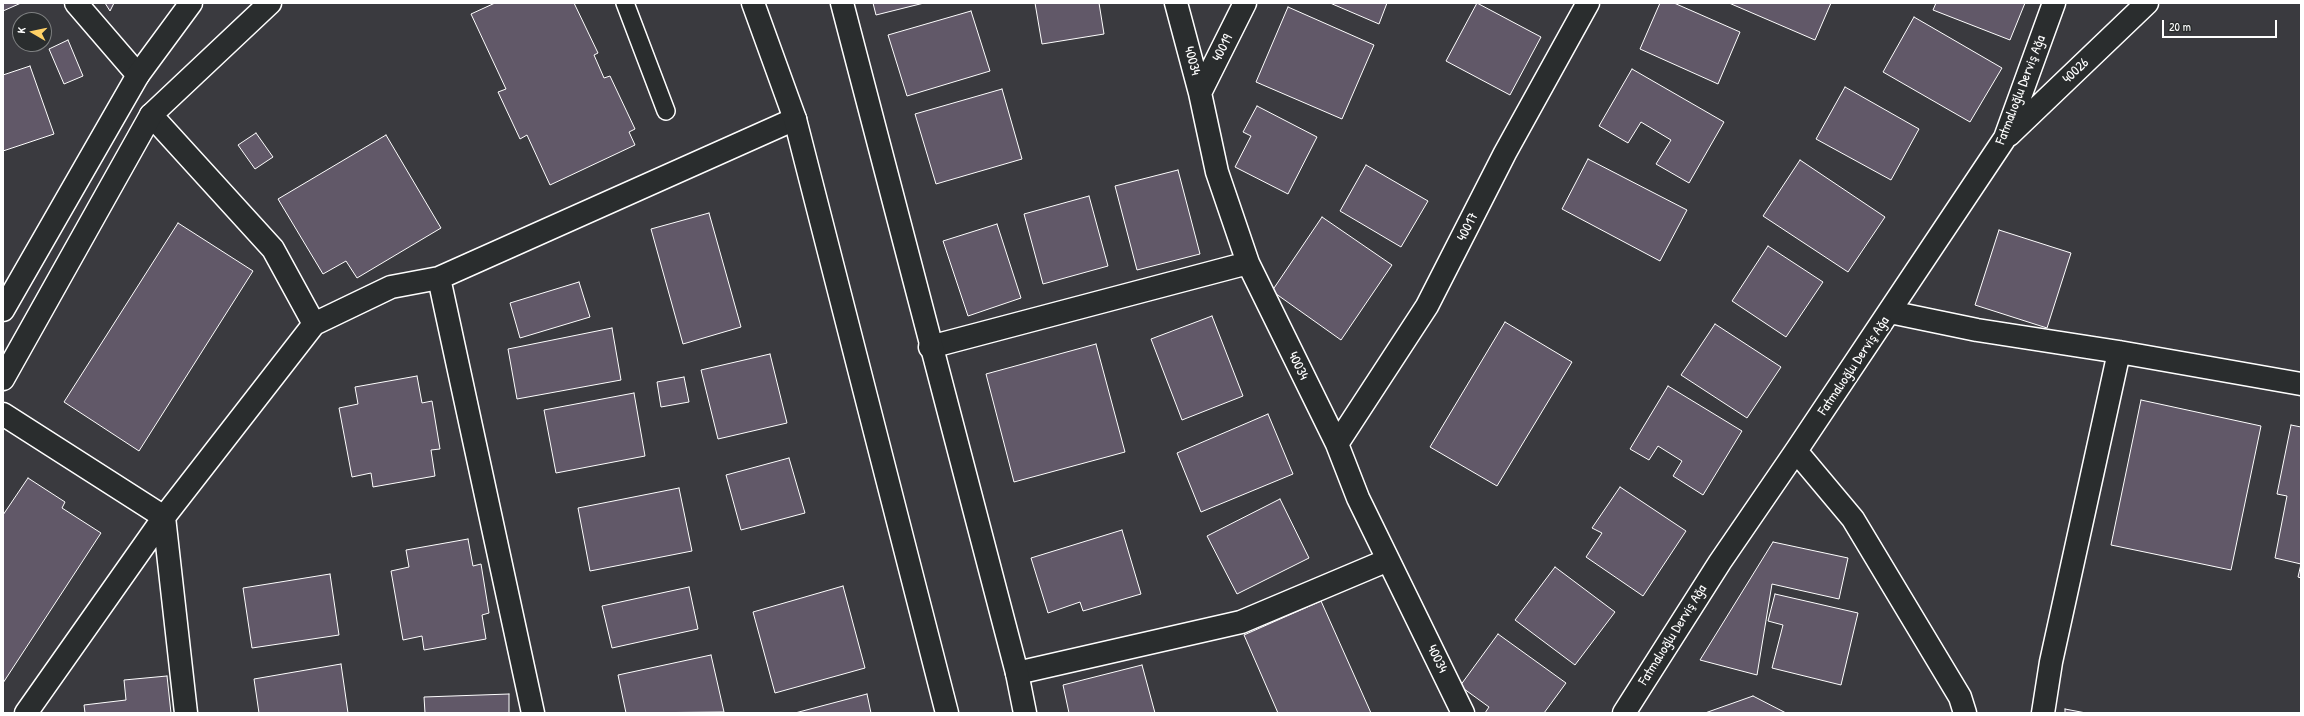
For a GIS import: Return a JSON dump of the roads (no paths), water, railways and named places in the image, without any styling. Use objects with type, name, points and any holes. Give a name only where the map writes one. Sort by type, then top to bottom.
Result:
[{"type":"street","points":[[76,3],[138,75]]},
{"type":"street","points":[[3,310],[138,75],[191,3]]},
{"type":"street","points":[[3,378],[151,116],[270,3]]},
{"type":"street","points":[[753,3],[795,119],[947,713]]},
{"type":"street","points":[[842,3],[930,347],[1017,673],[1025,713]]},
{"type":"street","name":"40034","points":[[1176,3],[1200,93],[1217,172],[1248,263],[1337,444],[1358,498],[1463,713]]},
{"type":"street","name":"40019","points":[[1200,93],[1245,3]]},
{"type":"street","name":"40017","points":[[1337,444],[1427,306],[1505,152],[1588,3]]},
{"type":"street","name":"Fatmalıoğlu Derviş Ağa","points":[[1624,713],[1720,562],[1890,312],[2005,138],[2054,3]]},
{"type":"street","name":"40026","points":[[2005,138],[2147,3]]},
{"type":"street","points":[[151,116],[273,249],[314,324]]},
{"type":"street","points":[[26,713],[164,517],[314,324],[391,287],[439,278],[795,119]]},
{"type":"street","points":[[930,347],[1248,263]]},
{"type":"street","points":[[439,278],[533,713]]},
{"type":"street","points":[[1890,312],[1977,330],[2119,352],[2301,384]]},
{"type":"street","points":[[2043,713],[2053,655],[2119,352]]},
{"type":"street","points":[[3,414],[164,517]]},
{"type":"street","points":[[1796,451],[1853,519],[1960,697],[1965,713]]},
{"type":"street","points":[[164,517],[186,713]]},
{"type":"street","points":[[1017,673],[1241,622],[1388,560]]},
{"type":"lane","points":[[625,3],[666,111]]}]
